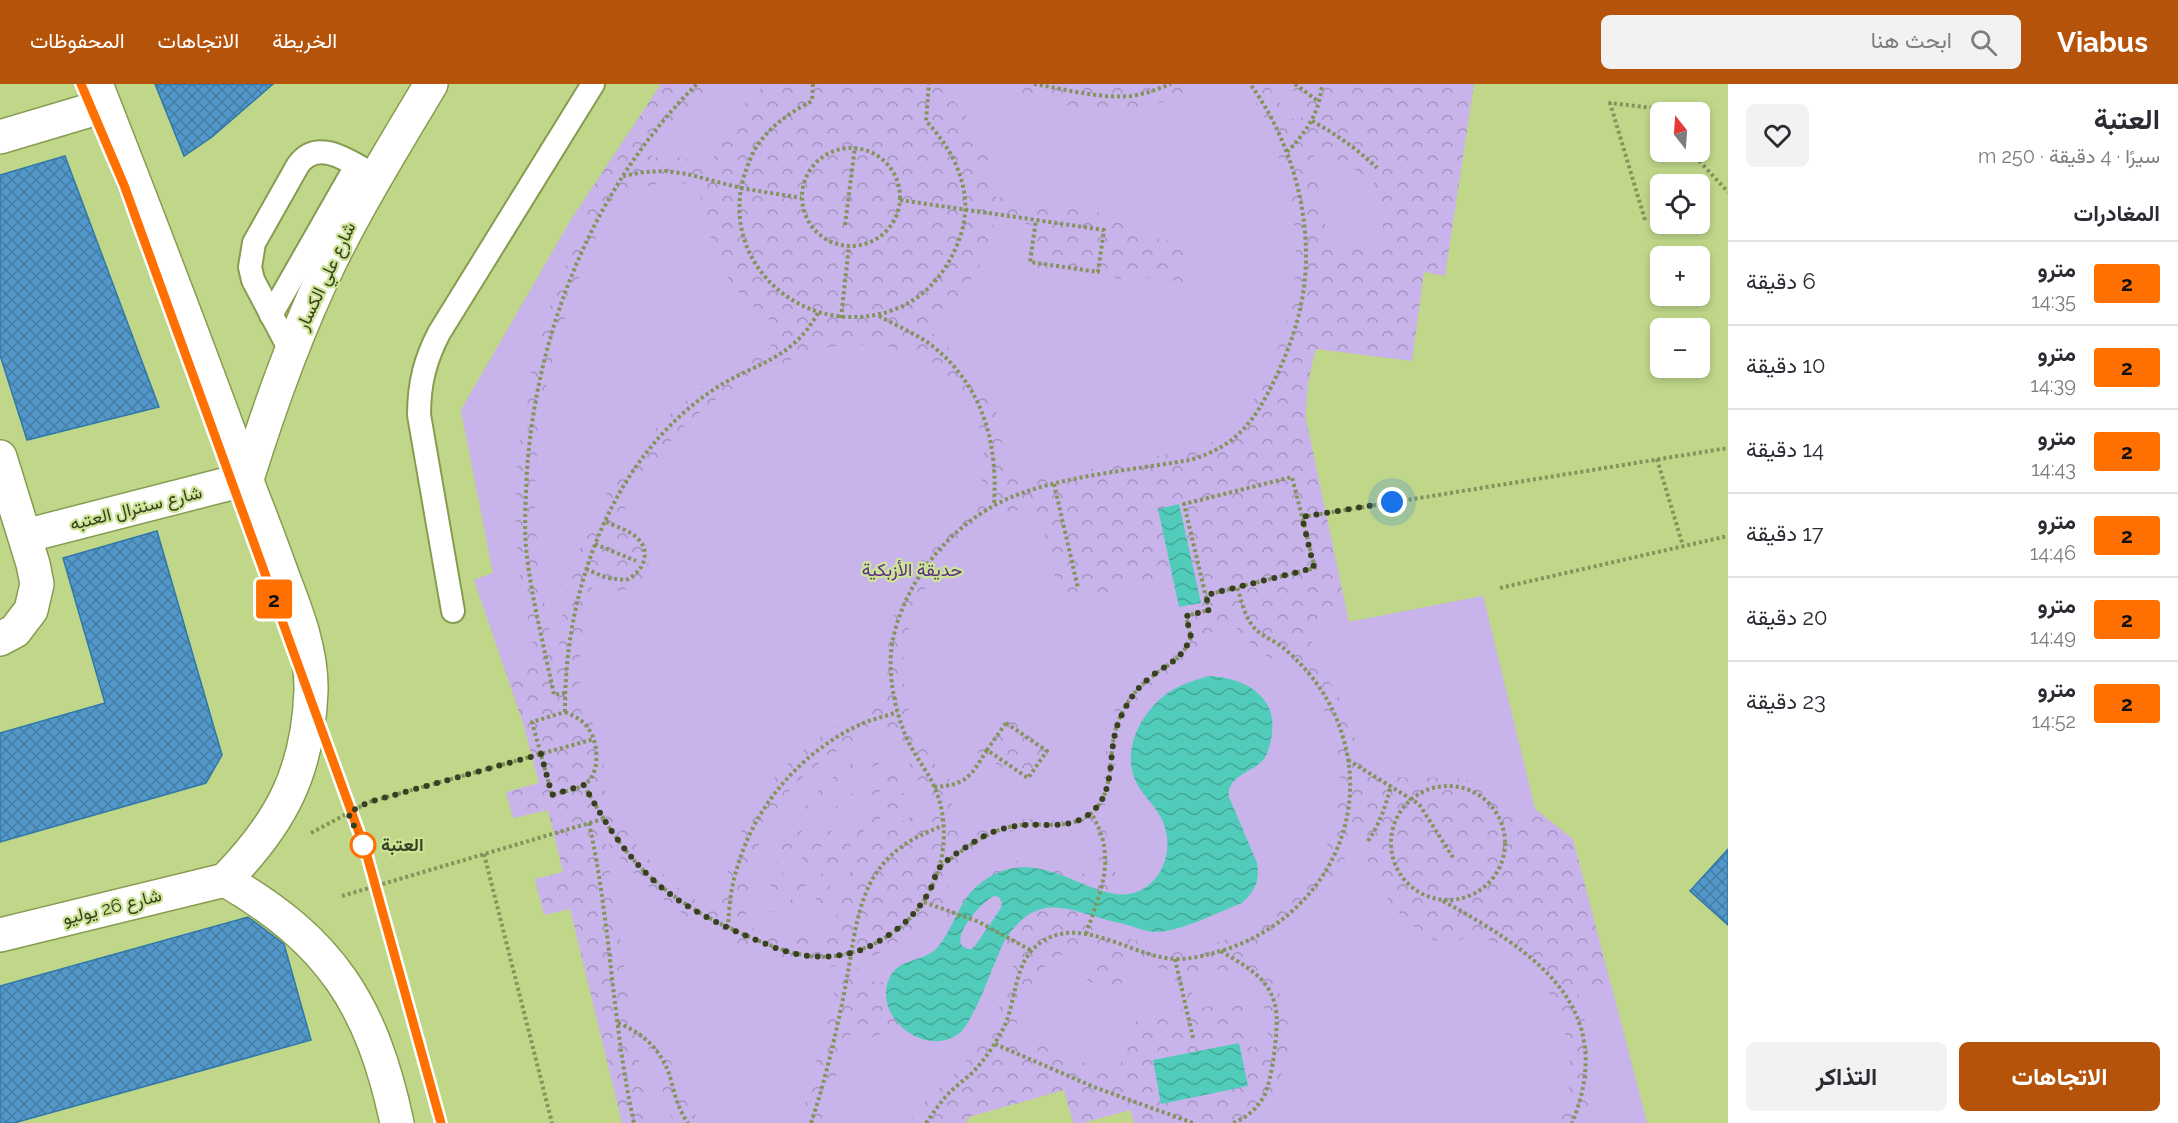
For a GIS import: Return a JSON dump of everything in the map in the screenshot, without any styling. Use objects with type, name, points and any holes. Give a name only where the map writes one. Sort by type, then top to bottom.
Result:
[{"type":"main road","name":"شارع علي الكسار","points":[[247,479],[267,415],[291,352],[330,263],[366,171],[431,84]]},
{"type":"main road","points":[[0,137],[100,95],[247,479],[298,617],[307,652],[311,688],[309,725],[302,761],[288,795],[271,826],[250,855],[225,880],[286,919],[337,973],[357,1003],[373,1036],[386,1071],[398,1123]]},
{"type":"main road","points":[[0,457],[25,536],[37,584],[32,610],[15,631],[0,639]]},
{"type":"main road","name":"شارع سنترال العتبه","points":[[25,536],[247,479]]},
{"type":"main road","name":"شارع 26 يوليو","points":[[0,935],[225,880]]},
{"type":"lane","points":[[453,611],[419,415],[419,393],[423,372],[429,352],[439,333],[593,84]]},
{"type":"lane","points":[[271,315],[366,171],[334,154],[319,151],[303,158],[254,243],[251,255],[253,280],[271,315],[291,352]]},
{"type":"path","points":[[565,693],[554,695],[533,598],[526,546],[529,444],[537,394],[564,296],[583,248],[604,207],[654,131],[697,84]]},
{"type":"path","points":[[813,84],[812,101],[791,112],[773,126],[758,144],[747,166],[741,188],[739,210],[743,233],[751,255],[763,274],[778,291],[797,304],[818,313],[841,318],[878,315],[901,307],[922,294],[939,277],[956,250],[962,234],[966,210],[963,185],[956,161],[943,139],[926,121],[929,84]]},
{"type":"path","points":[[1034,84],[1120,96],[1151,92],[1171,84]]},
{"type":"path","points":[[584,785],[622,847],[661,886],[698,913],[728,928],[793,954],[817,957],[852,953],[874,945],[911,919],[924,902],[939,867],[944,846],[943,826],[934,787],[913,751],[897,712],[892,688],[892,640],[909,595],[929,562],[948,540],[970,521],[1023,492],[1054,484],[1190,460],[1209,454],[1228,444],[1244,431],[1257,415],[1284,361],[1298,321],[1305,279],[1304,225],[1299,194],[1287,152],[1273,122],[1250,84]]},
{"type":"path","points":[[1295,84],[1319,102]]},
{"type":"path","points":[[1287,152],[1301,138],[1312,121],[1319,102],[1322,84]]},
{"type":"path","points":[[1645,220],[1610,103],[1650,108]]},
{"type":"path","points":[[1312,121],[1350,144],[1377,168]]},
{"type":"path","points":[[845,225],[855,147]]},
{"type":"path","points":[[855,147],[879,156],[889,165],[896,175],[900,200],[897,213],[884,233],[867,243],[849,246],[825,239],[815,232],[807,222],[801,198],[806,175],[821,157],[832,151],[855,147]]},
{"type":"path","points":[[1700,162],[1728,192]]},
{"type":"path","points":[[622,177],[644,172],[666,171],[697,176],[741,188],[801,198]]},
{"type":"path","points":[[900,200],[966,210],[1036,220],[1104,230],[1098,272],[1030,262],[1036,220]]},
{"type":"path","points":[[841,318],[849,246]]},
{"type":"path","points":[[566,712],[565,693],[572,630],[586,569],[605,522],[638,465],[681,415],[710,392],[741,373],[790,349],[802,337],[818,313]]},
{"type":"path","points":[[878,315],[934,347],[954,367],[972,391],[993,447],[996,476],[994,506]]},
{"type":"path","points":[[1302,517],[1728,448]]},
{"type":"path","points":[[1658,459],[1683,546]]},
{"type":"path","points":[[939,867],[991,832],[1023,825],[1070,823],[1091,813],[1103,800],[1107,791],[1117,724],[1125,707],[1148,679],[1181,656],[1191,637],[1186,616],[1209,610],[1184,504],[1292,477],[1314,568],[1206,595]]},
{"type":"path","points":[[1054,484],[1077,588]]},
{"type":"path","points":[[586,569],[608,578],[626,580],[640,570],[644,562],[645,553],[637,537],[605,522]]},
{"type":"path","points":[[1500,588],[1728,536]]},
{"type":"path","points":[[595,544],[636,561]]},
{"type":"path","points":[[926,1123],[947,1095],[974,1071],[995,1044],[1010,1014],[1023,962],[1043,941],[1056,935],[1086,933],[1151,954],[1175,959],[1198,958],[1246,942],[1270,929],[1292,913],[1311,892],[1326,870],[1338,846],[1346,820],[1349,793],[1348,760],[1342,735],[1333,710],[1321,688],[1294,657],[1251,624],[1237,587]]},
{"type":"path","points":[[566,712],[583,722],[594,739],[597,748],[595,768],[584,785],[552,795],[532,722],[566,712]]},
{"type":"path","points":[[728,928],[730,895],[738,864],[750,834],[766,805],[786,780],[810,757],[837,738],[866,723],[897,712]]},
{"type":"path","points":[[934,787],[956,785],[967,779],[987,750],[1006,723],[1047,751],[1028,778],[987,750]]},
{"type":"path","points":[[307,835],[369,802],[594,739]]},
{"type":"path","points":[[1348,760],[1413,799],[1423,809],[1454,859]]},
{"type":"path","points":[[1368,842],[1383,815],[1391,785]]},
{"type":"path","points":[[1441,900],[1472,895],[1486,886],[1503,859],[1505,843],[1503,828],[1496,813],[1486,801],[1473,792],[1458,787],[1442,786],[1427,790],[1403,809],[1395,822],[1391,837],[1391,851],[1396,866],[1403,878],[1414,889],[1441,900],[1522,948],[1562,988],[1573,1008],[1586,1055],[1586,1078],[1572,1123]]},
{"type":"path","points":[[1086,933],[1107,862],[1103,836],[1091,813]]},
{"type":"path","points":[[342,896],[603,819]]},
{"type":"path","points":[[589,822],[602,889],[617,1022],[634,1123]]},
{"type":"path","points":[[811,1123],[837,1029],[858,910],[866,891],[876,873],[890,857],[924,833],[943,826]]},
{"type":"path","points":[[484,854],[552,1123]]},
{"type":"path","points":[[924,902],[953,911],[1013,939],[1032,951]]},
{"type":"path","points":[[1220,951],[1258,976],[1270,992],[1276,1011],[1270,1080],[1265,1095],[1256,1108],[1243,1119],[1233,1123]]},
{"type":"path","points":[[1175,959],[1193,1038]]},
{"type":"path","points":[[617,1022],[633,1029],[648,1040],[659,1053],[668,1068],[680,1110],[688,1123]]},
{"type":"path","points":[[995,1044],[1094,1087],[1193,1123]]},
{"type":"green space","name":"حديقة الأزبكية","points":[[661,84],[1474,84],[1445,276],[1424,272],[1412,361],[1316,349],[1308,384],[1306,419],[1349,622],[1483,596],[1535,809],[1573,839],[1647,1123],[1134,1123],[1130,1110],[1083,1123],[1073,1123],[1064,1090],[969,1117],[966,1123],[622,1123],[570,909],[544,915],[535,879],[563,872],[548,810],[513,818],[506,792],[539,783],[523,723],[474,580],[493,573],[461,410],[572,218]]},
{"type":"green space","points":[[715,84],[767,84],[746,102],[730,123],[718,146],[709,172],[681,158],[666,156],[650,159],[678,123]]},
{"type":"green space","points":[[936,84],[1020,84],[1018,97],[1068,106],[1102,109],[1153,105],[1183,95],[1202,84],[1238,86],[1250,95],[1267,124],[1287,186],[1295,235],[1295,277],[1282,339],[1266,378],[1251,406],[1229,432],[1218,440],[1197,448],[1025,482],[1014,479],[1008,474],[1002,460],[1000,424],[988,394],[969,369],[924,325],[951,303],[971,279],[985,252],[995,219],[1033,225],[1027,266],[1121,279],[1122,274],[1183,282],[1189,244],[1125,234],[1128,217],[996,197],[990,162],[979,134],[961,109]]},
{"type":"green space","points":[[1267,84],[1286,84],[1299,96],[1305,109],[1300,119],[1290,119]]},
{"type":"green space","points":[[1311,144],[1373,180],[1382,212],[1385,251],[1327,241]]},
{"type":"green space","points":[[671,181],[692,187],[698,194],[706,211],[712,242],[722,268],[744,298],[771,321],[775,330],[775,339],[766,350],[725,373],[677,408],[656,428],[619,474],[590,525],[570,579],[557,664],[541,581],[535,519],[538,438],[548,378],[564,320],[600,230],[616,207],[633,193],[651,185]]},
{"type":"green space","points":[[572,218],[583,226],[565,267],[537,350],[520,434],[516,478],[519,567],[538,665],[507,674],[474,580],[493,573],[461,410]]},
{"type":"green space","points":[[873,344],[913,353],[942,371],[957,385],[977,420],[982,439],[984,459],[982,480],[972,507],[931,545],[907,580],[892,619],[888,640],[886,703],[834,728],[790,762],[772,782],[742,829],[730,864],[720,915],[688,895],[659,871],[635,843],[605,789],[601,773],[605,763],[605,747],[592,722],[581,712],[579,679],[585,617],[593,585],[611,591],[627,589],[639,582],[646,570],[649,557],[645,544],[635,532],[618,523],[646,473],[680,430],[700,412],[746,381],[803,355],[829,347]]},
{"type":"green space","points":[[1022,509],[1034,513],[1042,521],[1061,602],[1173,579],[1185,632],[1178,649],[1135,682],[1118,704],[1109,726],[1103,781],[1090,805],[1077,815],[1065,820],[1009,820],[983,829],[960,845],[958,824],[950,797],[956,786],[972,778],[986,757],[1032,788],[1059,748],[1004,712],[977,752],[982,755],[967,777],[953,781],[938,769],[930,757],[909,712],[904,685],[903,658],[916,605],[929,581],[946,558],[966,538],[985,524],[1007,513]]},
{"type":"green space","points":[[1483,596],[1535,809],[1517,816],[1489,792],[1469,781],[1458,778],[1397,777],[1375,767],[1361,751],[1334,689],[1309,658],[1318,616],[1345,610],[1349,622]]},
{"type":"green space","points":[[1236,627],[1258,650],[1285,666],[1302,680],[1327,715],[1338,755],[1340,788],[1335,820],[1325,851],[1308,879],[1287,904],[1261,924],[1225,940],[1197,947],[1175,948],[1141,942],[1097,929],[1100,918],[1143,930],[1166,931],[1242,903],[1228,791],[1234,780],[1263,759],[1208,676],[1182,685],[1164,696],[1147,715],[1135,738],[1131,763],[1133,775],[1163,822],[1168,840],[1160,872],[1145,888],[1136,893],[1125,896],[1107,893],[1109,884],[1116,885],[1115,866],[1109,840],[1098,814],[1107,802],[1115,782],[1117,743],[1120,731],[1127,715],[1142,694],[1155,682],[1186,662],[1203,634]]},
{"type":"green space","points":[[891,726],[934,812],[917,819],[915,815],[881,835],[857,861],[848,876],[837,912],[835,932],[840,933],[838,938],[792,936],[746,927],[748,891],[754,857],[766,827],[782,801],[803,777],[828,757],[857,740]],"holes":[[[879,750],[882,762],[839,789],[808,822],[787,862],[775,912],[768,911],[777,861],[800,814],[835,776],[856,761]],[[894,769],[898,783],[859,805],[830,833],[811,868],[800,911],[790,911],[793,886],[809,843],[821,824],[836,808],[872,780]],[[904,793],[909,803],[876,821],[852,843],[835,871],[824,907],[815,906],[824,867],[842,836],[854,823],[885,802]]]},
{"type":"green space","points":[[1088,822],[1095,835],[1098,849],[1099,862],[1096,877],[1041,862],[1013,862],[1000,865],[982,874],[954,900],[945,892],[981,847],[1004,833],[1019,830],[1068,832]]},
{"type":"green space","points":[[1358,824],[1370,868],[1385,894],[1404,918],[1429,937],[1440,942],[1450,943],[1476,937],[1512,950],[1523,959],[1542,982],[1562,1020],[1569,1054],[1569,1088],[1560,1123],[1260,1123],[1280,1077],[1287,1056],[1290,1035],[1288,1015],[1281,996],[1269,976],[1250,955],[1290,929],[1319,901],[1340,867]]},
{"type":"green space","points":[[605,840],[632,871],[657,894],[704,927],[730,940],[785,959],[841,967],[800,1123],[705,1123],[689,1107],[664,1049],[652,1036],[633,1022]]},
{"type":"green space","points":[[994,896],[999,897],[1002,903],[1001,908],[975,946],[971,949],[963,946],[960,941],[966,924],[980,907]]},
{"type":"green space","points":[[940,918],[952,924],[931,954],[914,959],[891,974],[887,982],[876,982],[859,972],[856,961],[886,949],[920,923]]},
{"type":"green space","points":[[1000,949],[1015,957],[996,1015],[973,1053],[928,1099],[909,1123],[820,1123],[850,1034],[870,1038],[888,1029],[897,1028],[932,1040],[953,1036],[969,1020]]},
{"type":"green space","points":[[1083,950],[1096,953],[1087,981],[1119,991],[1130,961],[1173,971],[1182,1010],[1139,1012],[1116,1076],[1013,1034],[1029,991],[1043,968],[1066,953]]},
{"type":"green space","points":[[1222,969],[1236,974],[1255,988],[1264,1007],[1268,1045],[1252,1048],[1243,1000],[1196,1009],[1192,983],[1196,974],[1200,970]]},
{"type":"green space","points":[[1611,984],[1647,1123],[1585,1123],[1592,1090],[1592,1074],[1589,1042],[1578,993]]},
{"type":"green space","points":[[636,1043],[658,1056],[662,1068],[664,1100],[675,1123],[649,1123]]},
{"type":"water","points":[[1179,504],[1201,603],[1179,607],[1158,509]]},
{"type":"water","points":[[1208,676],[1233,680],[1254,690],[1269,707],[1272,719],[1270,742],[1264,759],[1236,779],[1229,790],[1229,797],[1257,863],[1256,885],[1250,894],[1242,903],[1211,916],[1189,925],[1158,932],[1072,910],[1048,908],[1037,910],[1017,925],[1006,938],[971,1018],[957,1035],[944,1040],[930,1041],[916,1037],[904,1029],[888,1006],[886,993],[893,972],[904,963],[925,956],[937,948],[970,893],[1000,872],[1024,867],[1046,870],[1109,893],[1128,894],[1146,887],[1154,880],[1165,862],[1166,831],[1157,811],[1141,791],[1134,777],[1131,752],[1134,739],[1146,715],[1164,696],[1178,687]],"holes":[[[994,896],[999,897],[1002,902],[1001,908],[975,946],[971,949],[963,946],[960,941],[962,933],[972,915],[988,900]]]},
{"type":"water","points":[[1239,1043],[1248,1086],[1161,1104],[1153,1060]]},
{"type":"building","points":[[155,84],[273,84],[212,137],[184,156]]},
{"type":"building","points":[[65,156],[159,407],[27,440],[0,355],[0,175]]},
{"type":"building","points":[[157,531],[222,755],[206,783],[0,842],[0,733],[105,703],[63,558]]},
{"type":"building","points":[[1728,849],[1728,925],[1690,891]]},
{"type":"building","points":[[248,917],[284,944],[311,1040],[14,1123],[0,1123],[0,986]]},
{"type":"metro line","name":"2","points":[[81,84],[124,185],[366,852],[441,1123]]},
{"type":"place","name":"العتبة","points":[[363,845]]},
{"type":"route","points":[[363,845],[348,813],[369,802],[541,754],[552,795],[584,785],[622,847],[669,894],[698,913],[728,928],[793,954],[817,957],[852,953],[874,945],[911,919],[924,902],[939,867],[991,832],[1023,825],[1070,823],[1081,819],[1097,807],[1107,791],[1113,742],[1117,724],[1125,707],[1148,679],[1181,656],[1191,637],[1186,616],[1209,610],[1206,595],[1314,568],[1302,517],[1392,502]]}]
